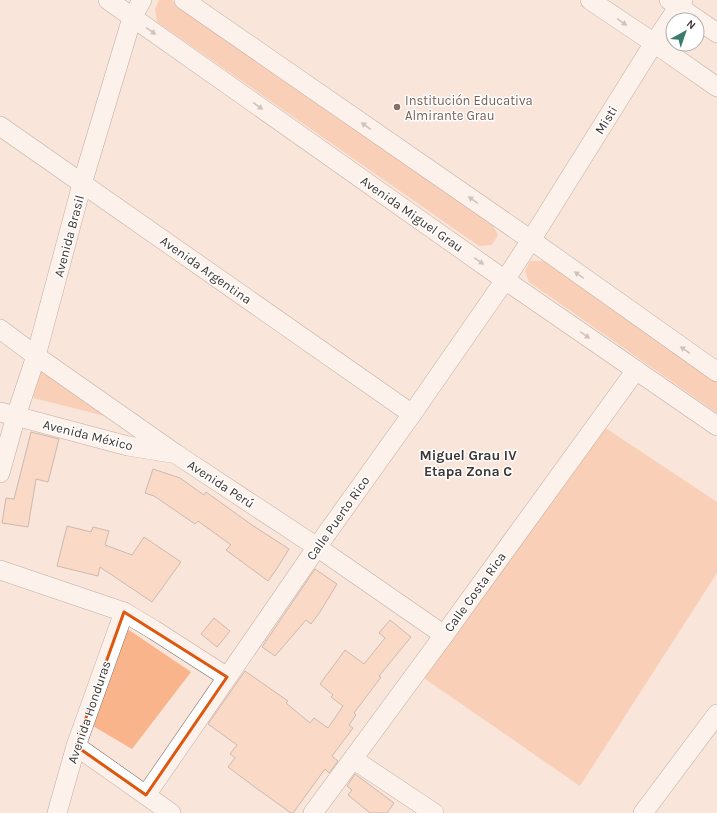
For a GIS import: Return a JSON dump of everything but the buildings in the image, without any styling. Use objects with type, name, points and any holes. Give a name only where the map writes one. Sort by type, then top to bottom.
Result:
[{"type":"street","name":"Avenida Miguel Grau","points":[[108,0],[505,280],[717,426]]},
{"type":"street","name":"Avenida Brasil","points":[[0,473],[8,414],[36,356],[82,184],[132,18],[142,0]]},
{"type":"street","points":[[184,0],[531,240],[717,372]]},
{"type":"street","points":[[590,0],[717,87]]},
{"type":"street","points":[[677,2],[717,33]]},
{"type":"street","name":"Misti","points":[[531,240],[654,43],[677,2]]},
{"type":"street","name":"Avenida Argentina","points":[[0,126],[412,414]]},
{"type":"street","name":"Calle Puerto Rico","points":[[146,795],[317,547],[505,280],[531,240]]},
{"type":"street","name":"Avenida Perú","points":[[0,328],[36,356],[176,454],[317,547],[444,635]]},
{"type":"street","name":"Calle Costa Rica","points":[[313,813],[636,370]]},
{"type":"street","name":"Avenida México","points":[[8,414],[128,446],[176,454]]},
{"type":"street","points":[[0,570],[124,612],[227,677]]},
{"type":"street","name":"Avenida Honduras","points":[[57,813],[76,746],[124,612]]},
{"type":"street","points":[[643,813],[717,714]]},
{"type":"street","points":[[76,746],[171,813]]},
{"type":"street","points":[[353,759],[434,813]]},
{"type":"highlighted area","points":[[124,612],[227,677],[146,795],[76,746]]},
{"type":"shaded area","points":[[159,0],[172,0],[493,226],[498,235],[492,245],[479,246],[157,22],[155,9]]},
{"type":"shaded area","points":[[530,261],[546,261],[717,382],[717,413],[529,282],[525,271]]},
{"type":"shaded area","points":[[43,364],[113,418],[33,398]]},
{"type":"shaded area","points":[[598,423],[717,502],[717,573],[580,786],[418,674]]},
{"type":"shaded area","points":[[126,628],[191,672],[132,749],[93,726]]},
{"type":"place","name":"Institución Educativa Almirante Grau","points":[[397,107]]},
{"type":"district","name":"Miguel Grau IV Etapa Zona C","points":[[468,464]]}]
